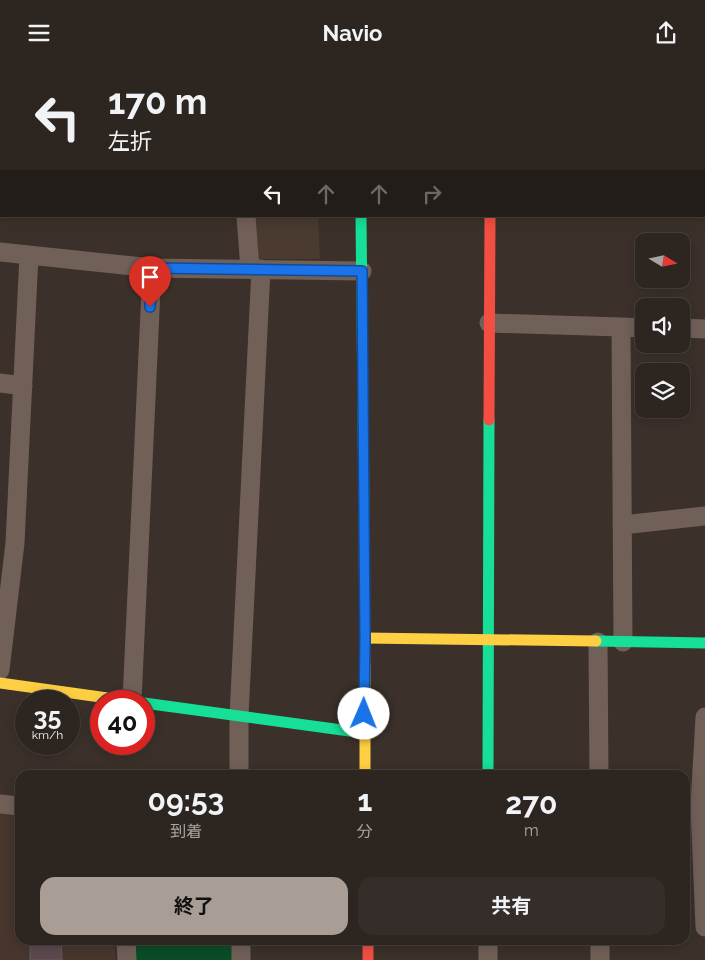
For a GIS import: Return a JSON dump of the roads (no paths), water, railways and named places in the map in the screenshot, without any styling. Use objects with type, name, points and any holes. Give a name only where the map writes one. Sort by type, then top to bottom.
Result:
[{"type":"street","points":[[239,770],[239,716],[256,269],[246,217]]},
{"type":"street","points":[[361,217],[365,770]]},
{"type":"street","points":[[488,770],[490,217]]},
{"type":"street","points":[[0,252],[152,268],[362,271]]},
{"type":"street","points":[[0,670],[7,562],[15,543],[29,255]]},
{"type":"street","points":[[132,690],[152,268]]},
{"type":"street","points":[[489,323],[635,328]]},
{"type":"street","points":[[621,327],[623,642]]},
{"type":"street","points":[[690,328],[705,329]]},
{"type":"street","points":[[0,383],[23,386]]},
{"type":"street","points":[[622,525],[705,516]]},
{"type":"street","points":[[365,638],[705,643]]},
{"type":"street","points":[[598,642],[599,770]]},
{"type":"street","points":[[0,683],[90,695]]},
{"type":"street","points":[[155,705],[364,733]]},
{"type":"street","points":[[705,717],[700,806],[705,927]]},
{"type":"street","points":[[0,804],[15,806]]},
{"type":"street","points":[[126,945],[127,960]]},
{"type":"street","points":[[241,945],[241,960]]},
{"type":"street","points":[[368,945],[368,960]]},
{"type":"street","points":[[488,945],[488,960]]},
{"type":"street","points":[[600,945],[600,960]]}]
